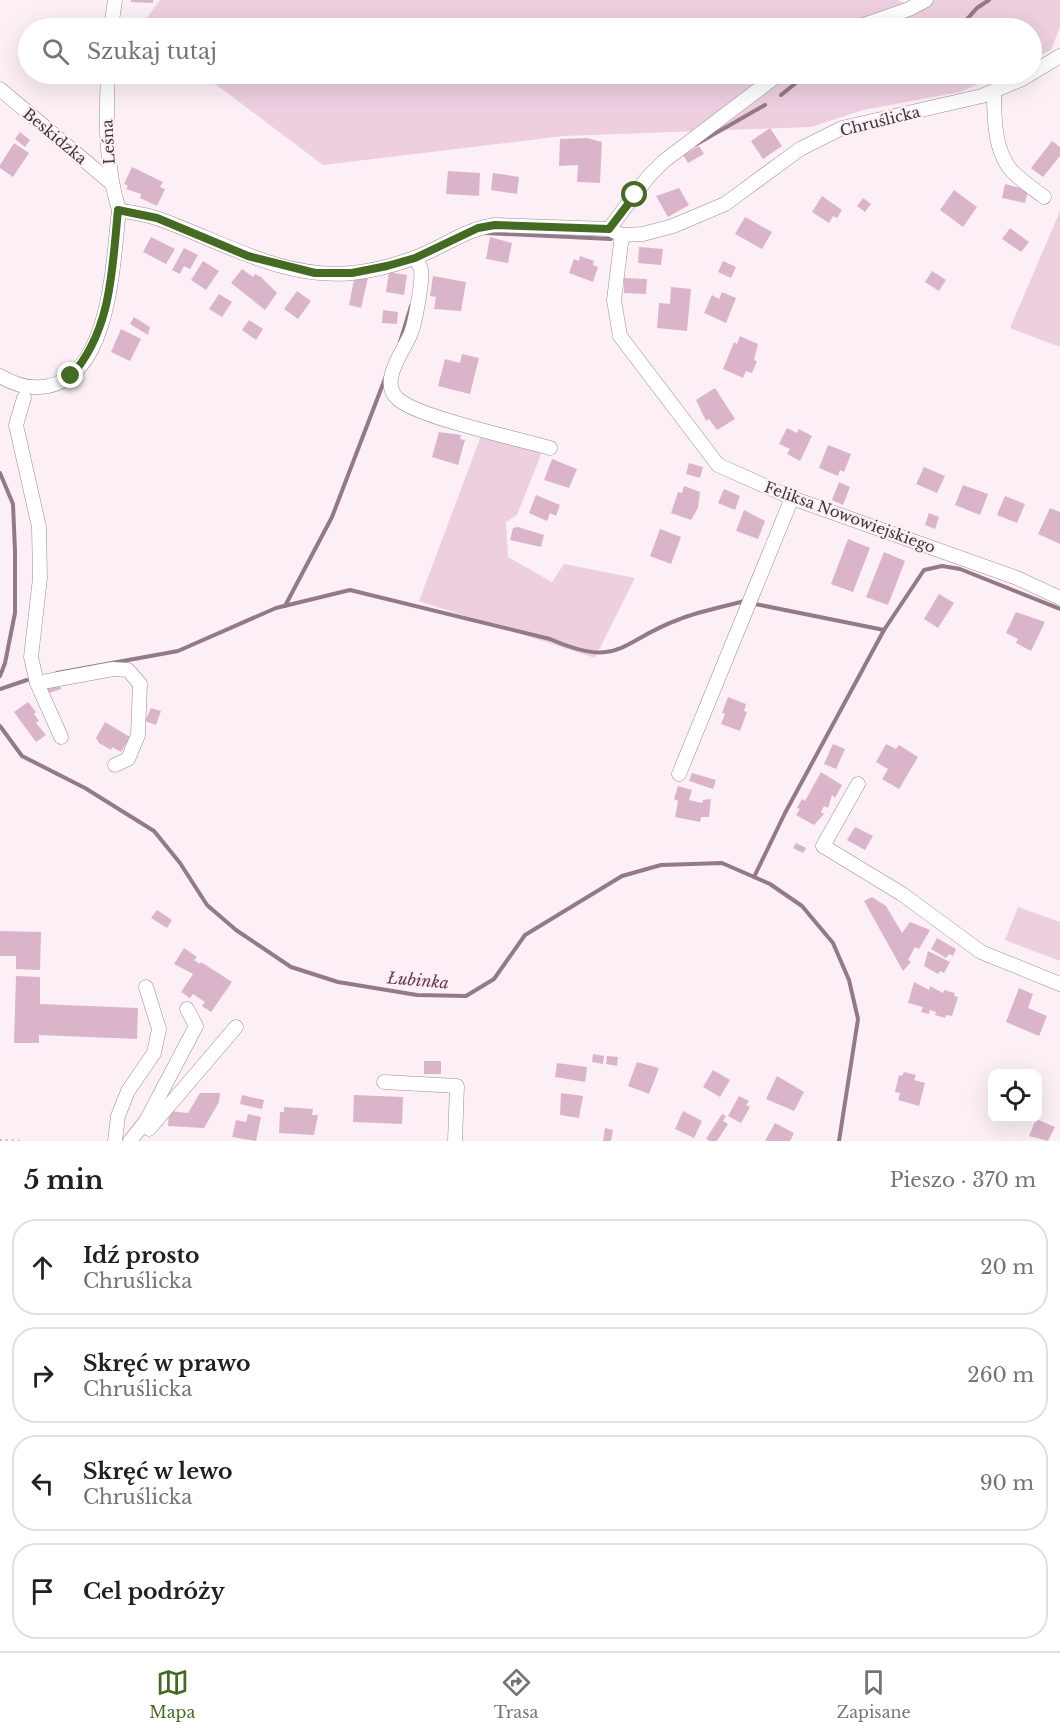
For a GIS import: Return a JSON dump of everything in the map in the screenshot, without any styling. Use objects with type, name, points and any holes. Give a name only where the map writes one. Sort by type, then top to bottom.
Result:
[{"type":"street","points":[[113,18],[116,0]]},
{"type":"street","points":[[883,18],[926,0]]},
{"type":"street","name":"Chruślicka","points":[[1042,67],[1060,56]]},
{"type":"street","name":"Leśna","points":[[108,84],[106,130],[110,183],[118,210]]},
{"type":"street","points":[[616,232],[648,177],[664,161],[766,84]]},
{"type":"street","name":"Chruślicka","points":[[118,210],[157,218],[248,256],[315,273],[352,273],[415,258],[478,228],[495,225],[616,232],[673,226],[725,204],[800,149],[842,128],[982,96],[1010,84]]},
{"type":"street","name":"Beskidzka","points":[[0,89],[110,183]]},
{"type":"street","points":[[994,91],[994,114],[999,144],[1010,169],[1044,197]]},
{"type":"street","points":[[0,376],[27,387],[59,384],[71,376],[88,355],[99,332],[108,297],[118,210]]},
{"type":"street","name":"Feliksa Nowowiejskiego","points":[[616,232],[614,300],[620,336],[718,465],[792,498],[1017,578],[1060,598]]},
{"type":"street","points":[[415,258],[421,271],[412,331],[392,374],[390,388],[396,399],[406,405],[438,416],[550,448]]},
{"type":"street","points":[[24,398],[16,425],[39,526],[39,578],[31,657],[37,683],[61,737]]},
{"type":"street","points":[[679,774],[792,498]]},
{"type":"street","points":[[37,683],[113,669],[128,670],[140,684],[138,735],[128,759],[115,765]]},
{"type":"street","points":[[858,784],[823,846],[902,894],[981,952],[1060,984]]},
{"type":"street","points":[[115,1141],[117,1116],[128,1091],[154,1053],[159,1029],[146,987]]},
{"type":"street","points":[[135,1136],[196,1026],[187,1009]]},
{"type":"street","points":[[135,1136],[148,1131],[236,1027]]},
{"type":"street","points":[[384,1082],[457,1086],[454,1141]]},
{"type":"path","points":[[0,1140],[22,1141]]},
{"type":"shaded area","points":[[160,0],[898,0],[920,10],[933,0],[1060,0],[1060,27],[1051,50],[1042,54],[1042,18],[147,18]]},
{"type":"shaded area","points":[[215,84],[978,84],[960,92],[863,110],[811,127],[563,136],[323,165]]},
{"type":"shaded area","points":[[1060,211],[1060,347],[1010,328]]},
{"type":"shaded area","points":[[482,433],[542,452],[517,515],[506,522],[508,557],[552,582],[564,564],[635,578],[595,658],[419,601]]},
{"type":"shaded area","points":[[1018,907],[1060,922],[1060,961],[1005,940]]},
{"type":"building","points":[[131,0],[153,0],[153,3],[131,2]]},
{"type":"building","points":[[770,128],[782,146],[763,159],[751,141]]},
{"type":"building","points":[[20,132],[30,140],[25,147],[15,139]]},
{"type":"building","points":[[587,138],[602,142],[600,183],[577,182],[578,165],[559,166],[560,139]]},
{"type":"building","points":[[1052,141],[1060,147],[1060,156],[1043,177],[1031,168]]},
{"type":"building","points":[[14,143],[29,153],[13,177],[0,168],[0,165]]},
{"type":"building","points":[[699,146],[704,154],[688,163],[683,155]]},
{"type":"building","points":[[132,167],[163,182],[160,187],[165,189],[157,206],[140,198],[141,194],[126,189],[128,186],[124,184]]},
{"type":"building","points":[[448,171],[480,173],[479,196],[446,194]]},
{"type":"building","points":[[493,173],[519,177],[517,194],[491,190]]},
{"type":"building","points":[[1005,184],[1028,190],[1025,203],[1002,198]]},
{"type":"building","points":[[679,188],[689,205],[668,217],[656,196]]},
{"type":"building","points":[[954,190],[977,207],[963,227],[940,210]]},
{"type":"building","points":[[822,196],[842,210],[837,218],[833,216],[829,223],[812,212]]},
{"type":"building","points":[[863,198],[871,204],[865,212],[857,206]]},
{"type":"building","points":[[745,217],[772,232],[762,249],[735,234]]},
{"type":"building","points":[[1010,228],[1029,242],[1021,252],[1002,239]]},
{"type":"building","points":[[151,237],[175,249],[166,264],[143,252]]},
{"type":"building","points":[[490,237],[512,243],[508,263],[486,259]]},
{"type":"building","points":[[639,247],[663,249],[661,265],[638,263]]},
{"type":"building","points":[[184,248],[198,255],[190,269],[184,266],[180,274],[172,270]]},
{"type":"building","points":[[580,256],[594,261],[593,265],[598,267],[593,282],[569,273],[574,259],[579,261]]},
{"type":"building","points":[[203,261],[219,271],[206,290],[191,280]]},
{"type":"building","points":[[723,261],[736,267],[731,278],[718,272]]},
{"type":"building","points":[[242,269],[253,277],[255,274],[261,277],[277,293],[265,310],[231,283]]},
{"type":"building","points":[[932,271],[946,280],[939,291],[925,282]]},
{"type":"building","points":[[389,272],[407,275],[404,295],[386,292]]},
{"type":"building","points":[[355,275],[368,278],[361,308],[349,305]]},
{"type":"building","points":[[433,276],[466,282],[461,311],[434,309],[436,297],[430,296]]},
{"type":"building","points":[[624,278],[647,279],[646,294],[624,293]]},
{"type":"building","points":[[671,287],[691,289],[687,331],[657,328],[659,303],[670,304]]},
{"type":"building","points":[[297,291],[311,301],[298,319],[284,309]]},
{"type":"building","points":[[722,292],[736,298],[726,323],[704,313],[712,295],[719,299]]},
{"type":"building","points":[[219,294],[232,302],[222,317],[209,309]]},
{"type":"building","points":[[383,310],[398,312],[397,324],[382,323]]},
{"type":"building","points":[[134,317],[150,327],[148,335],[130,324]]},
{"type":"building","points":[[249,320],[263,329],[256,340],[242,330]]},
{"type":"building","points":[[121,329],[141,339],[130,361],[111,352]]},
{"type":"building","points":[[740,336],[758,344],[754,360],[757,361],[752,373],[746,371],[743,378],[723,369],[734,342],[737,344]]},
{"type":"building","points":[[462,354],[479,358],[470,394],[438,386],[445,359],[460,363]]},
{"type":"building","points":[[715,388],[735,419],[717,430],[709,419],[706,421],[696,400]]},
{"type":"building","points":[[787,428],[797,433],[799,429],[812,436],[800,461],[787,454],[790,449],[779,444]]},
{"type":"building","points":[[439,432],[461,435],[460,439],[465,440],[458,465],[432,457]]},
{"type":"building","points":[[828,445],[851,454],[844,472],[840,470],[838,476],[819,468]]},
{"type":"building","points":[[552,459],[577,469],[569,488],[544,480]]},
{"type":"building","points":[[689,463],[703,467],[700,478],[686,474]]},
{"type":"building","points":[[924,467],[945,476],[937,493],[916,484]]},
{"type":"building","points":[[839,482],[850,487],[843,505],[832,500]]},
{"type":"building","points":[[963,485],[988,494],[980,515],[955,505]]},
{"type":"building","points":[[684,486],[700,492],[698,508],[691,520],[671,513],[678,492],[682,493]]},
{"type":"building","points":[[724,489],[740,496],[735,510],[718,503]]},
{"type":"building","points":[[536,495],[560,505],[556,516],[550,513],[547,521],[529,513]]},
{"type":"building","points":[[1005,496],[1025,504],[1017,523],[997,515]]},
{"type":"building","points":[[1050,508],[1060,512],[1060,544],[1038,534]]},
{"type":"building","points":[[744,510],[765,521],[758,539],[736,531]]},
{"type":"building","points":[[929,513],[939,517],[935,529],[925,525]]},
{"type":"building","points":[[518,527],[544,535],[541,547],[510,540],[513,528]]},
{"type":"building","points":[[660,529],[681,537],[671,564],[650,556]]},
{"type":"building","points":[[848,539],[870,548],[853,592],[831,584]]},
{"type":"building","points":[[884,552],[905,561],[888,605],[866,597]]},
{"type":"building","points":[[939,594],[954,603],[938,628],[924,619]]},
{"type":"building","points":[[1016,612],[1045,622],[1031,651],[1016,643],[1018,639],[1006,633]]},
{"type":"building","points":[[58,681],[61,689],[49,693],[47,686]]},
{"type":"building","points":[[728,697],[746,704],[744,711],[747,712],[740,731],[721,724]]},
{"type":"building","points":[[28,702],[36,712],[34,714],[39,721],[36,723],[46,735],[36,742],[14,712]]},
{"type":"building","points":[[151,708],[161,711],[156,725],[145,721]]},
{"type":"building","points":[[105,722],[130,737],[121,752],[112,747],[111,750],[99,743],[96,738]]},
{"type":"building","points":[[833,744],[845,749],[836,769],[824,764]]},
{"type":"building","points":[[886,744],[896,749],[899,745],[918,757],[899,789],[882,779],[888,769],[876,762]]},
{"type":"building","points":[[821,772],[842,785],[835,798],[832,795],[828,808],[824,806],[821,812],[824,814],[814,825],[796,815],[802,799],[805,801]]},
{"type":"building","points":[[692,773],[716,780],[713,789],[689,781]]},
{"type":"building","points":[[678,786],[692,790],[689,800],[702,803],[703,800],[711,799],[709,817],[701,817],[700,822],[675,817],[678,801],[674,799]]},
{"type":"building","points":[[855,827],[873,836],[865,850],[847,840]]},
{"type":"building","points":[[796,843],[806,848],[803,853],[793,848]]},
{"type":"building","points":[[872,897],[886,906],[902,933],[910,922],[930,930],[919,949],[915,947],[908,960],[911,962],[903,971],[864,901]]},
{"type":"building","points":[[157,910],[172,920],[167,928],[151,918]]},
{"type":"building","points":[[0,931],[41,932],[40,970],[16,969],[16,956],[0,956]]},
{"type":"building","points":[[937,938],[956,949],[953,956],[949,954],[946,958],[931,949]]},
{"type":"building","points":[[184,948],[197,957],[194,960],[232,982],[211,1012],[202,1006],[205,1002],[193,994],[190,998],[181,992],[193,974],[174,964]]},
{"type":"building","points":[[928,951],[950,962],[944,973],[940,971],[938,974],[924,966]]},
{"type":"building","points":[[16,976],[40,977],[40,1004],[138,1008],[137,1039],[39,1035],[39,1043],[14,1043]]},
{"type":"building","points":[[914,982],[929,990],[930,986],[943,993],[944,990],[955,993],[954,996],[958,997],[952,1016],[946,1015],[945,1018],[935,1015],[936,1012],[930,1010],[929,1014],[921,1012],[923,1007],[908,1003]]},
{"type":"building","points":[[1019,988],[1033,994],[1028,1008],[1047,1016],[1039,1036],[1006,1022]]},
{"type":"building","points":[[593,1054],[604,1056],[603,1064],[592,1062]]},
{"type":"building","points":[[607,1056],[618,1057],[617,1066],[606,1064]]},
{"type":"building","points":[[424,1061],[441,1061],[441,1074],[424,1074]]},
{"type":"building","points":[[637,1062],[659,1068],[649,1094],[628,1086]]},
{"type":"building","points":[[557,1063],[587,1067],[585,1082],[555,1077]]},
{"type":"building","points":[[713,1070],[730,1080],[720,1097],[703,1087]]},
{"type":"building","points":[[904,1072],[916,1075],[914,1080],[925,1083],[919,1106],[898,1100],[900,1093],[895,1092],[899,1075],[902,1076]]},
{"type":"building","points":[[777,1076],[804,1092],[794,1111],[766,1099]]},
{"type":"building","points":[[200,1093],[220,1093],[219,1102],[204,1128],[168,1126],[169,1111],[188,1113]]},
{"type":"building","points":[[561,1093],[583,1096],[579,1118],[560,1115]]},
{"type":"building","points":[[242,1095],[264,1100],[262,1109],[240,1104]]},
{"type":"building","points":[[354,1095],[403,1097],[402,1124],[353,1122]]},
{"type":"building","points":[[739,1096],[749,1101],[746,1105],[750,1107],[741,1123],[728,1116]]},
{"type":"building","points":[[284,1107],[313,1109],[312,1115],[318,1115],[314,1135],[279,1133],[280,1112],[284,1112]]},
{"type":"building","points":[[683,1111],[702,1121],[694,1138],[675,1129]]},
{"type":"building","points":[[248,1114],[261,1117],[256,1141],[232,1137],[236,1120],[246,1122]]},
{"type":"building","points":[[722,1114],[726,1116],[723,1121],[728,1124],[717,1141],[706,1139]]},
{"type":"building","points":[[1042,1122],[1055,1127],[1048,1141],[1029,1136],[1034,1123]]},
{"type":"building","points":[[775,1123],[794,1133],[790,1141],[765,1141]]},
{"type":"building","points":[[605,1128],[613,1130],[611,1141],[603,1141]]},
{"type":"waterway","points":[[968,18],[989,0]]},
{"type":"waterway","points":[[781,95],[795,84]]},
{"type":"waterway","points":[[695,145],[765,105]]},
{"type":"waterway","points":[[486,233],[611,239]]},
{"type":"waterway","points":[[400,342],[411,306]]},
{"type":"waterway","points":[[285,606],[332,517],[386,376]]},
{"type":"waterway","name":"Łubinka","points":[[0,473],[13,504],[15,551],[15,613],[5,663],[0,676]]},
{"type":"waterway","points":[[754,877],[785,813],[884,630],[924,570],[942,566],[960,569],[1060,609]]},
{"type":"waterway","points":[[57,673],[178,651],[276,608],[350,590],[550,639],[592,652],[619,649],[680,619],[744,601]]},
{"type":"waterway","points":[[755,604],[884,630]]},
{"type":"waterway","points":[[0,689],[27,680]]},
{"type":"waterway","name":"Łubinka","points":[[0,726],[22,756],[85,788],[154,831],[180,863],[207,905],[236,930],[291,967],[338,982],[417,995],[466,996],[494,979],[525,935],[622,876],[661,865],[722,863],[770,884],[802,906],[833,943],[849,980],[858,1019],[839,1141]]},
{"type":"route","points":[[71,376],[88,355],[105,315],[118,210],[157,218],[248,256],[315,273],[352,273],[415,258],[478,228],[495,225],[609,229],[635,195]]}]
